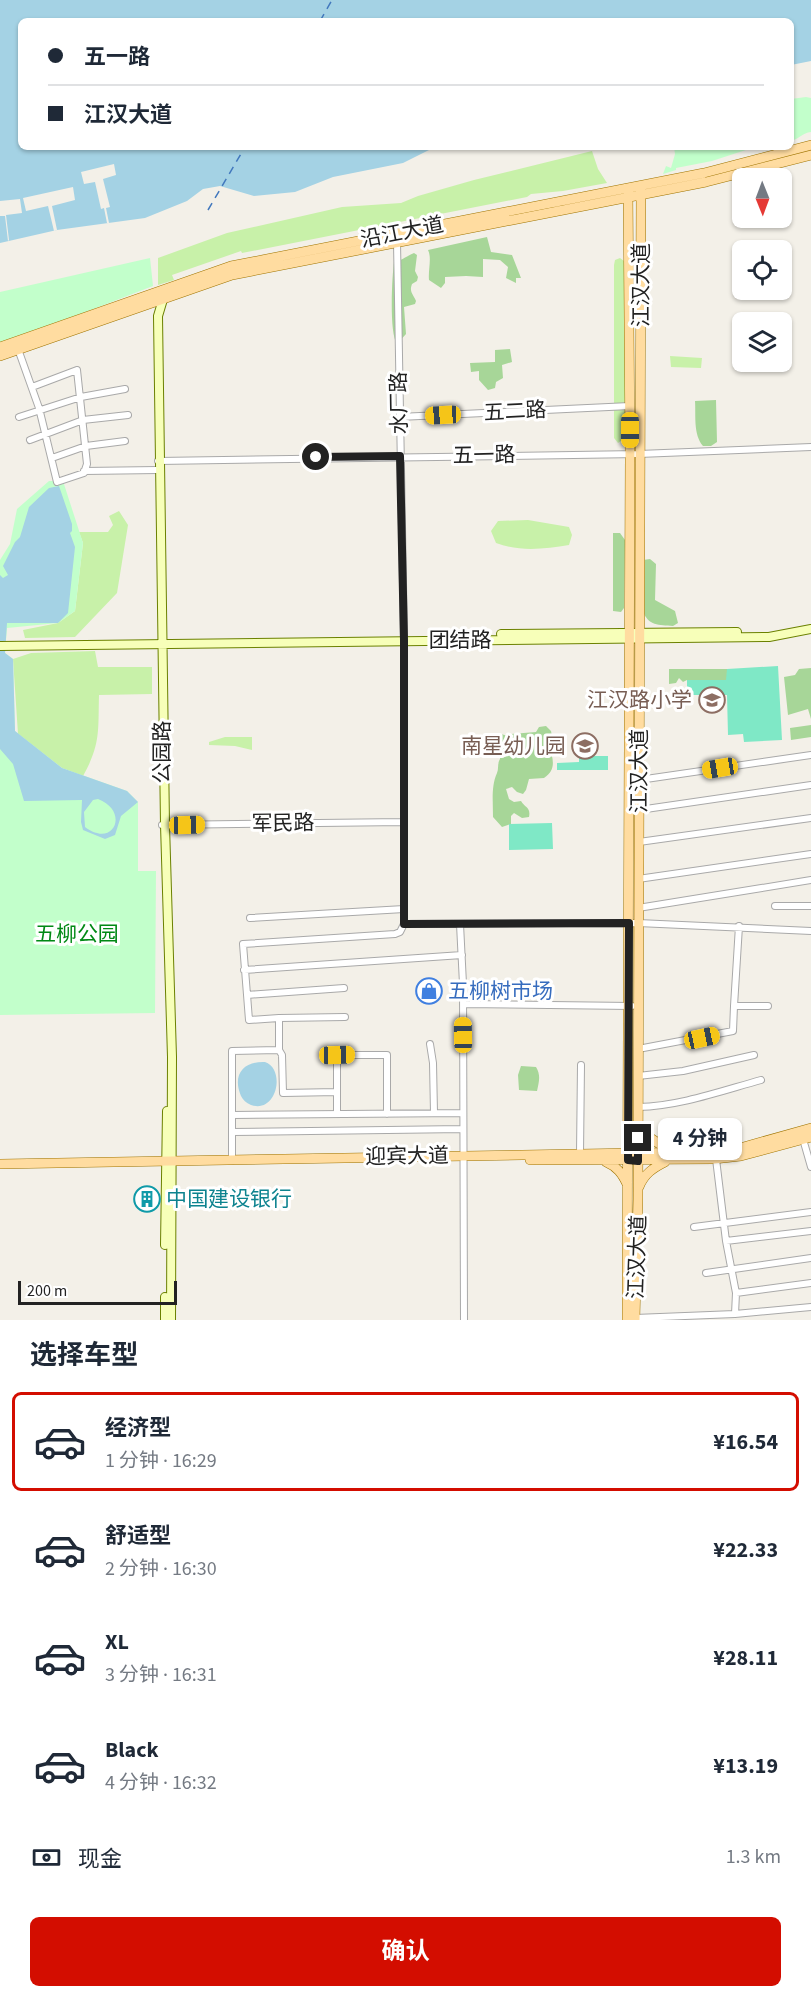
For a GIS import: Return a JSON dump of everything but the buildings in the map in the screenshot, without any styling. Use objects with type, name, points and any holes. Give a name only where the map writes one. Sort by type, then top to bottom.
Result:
[{"type":"main road","name":"沿江大道","points":[[794,149],[811,144]]},
{"type":"main road","name":"沿江大道","points":[[641,191],[790,150]]},
{"type":"main road","name":"沿江大道","points":[[0,347],[231,266],[629,193],[716,180],[811,155]]},
{"type":"main road","name":"江汉大道","points":[[632,1319],[638,1189],[629,1132],[634,1019],[635,454],[641,191]]},
{"type":"main road","name":"沿江大道","points":[[0,356],[232,276],[629,193]]},
{"type":"main road","name":"江汉大道","points":[[629,193],[630,406],[635,454]]},
{"type":"main road","name":"江汉大道","points":[[634,635],[639,780],[638,907],[635,923]]},
{"type":"main road","name":"江汉大道","points":[[632,1319],[628,1186],[638,1123],[638,1049],[634,1019]]},
{"type":"main road","points":[[638,1123],[669,1156],[651,1169],[643,1178],[638,1189]]},
{"type":"main road","name":"迎宾大道","points":[[169,1163],[669,1156],[740,1148],[811,1128]]},
{"type":"main road","points":[[628,1186],[615,1166],[603,1157],[625,1141],[629,1132]]},
{"type":"main road","name":"迎宾大道","points":[[669,1156],[716,1159],[741,1156],[807,1138]]},
{"type":"main road","name":"迎宾大道","points":[[0,1166],[463,1158],[580,1153],[603,1157]]},
{"type":"street","name":"水厂路","points":[[397,242],[404,638],[404,924]]},
{"type":"street","points":[[162,641],[158,316],[162,300],[172,287]]},
{"type":"street","name":"公园路","points":[[133,310],[151,312],[156,320],[163,825],[172,1057],[169,1163]]},
{"type":"street","points":[[18,349],[39,410],[57,482],[84,471],[158,470]]},
{"type":"street","points":[[32,387],[77,370],[86,446],[87,464],[84,471]]},
{"type":"street","points":[[19,417],[81,397],[125,389]]},
{"type":"street","name":"五二路","points":[[399,417],[630,406]]},
{"type":"street","points":[[30,440],[84,420],[129,415]]},
{"type":"street","points":[[52,458],[86,446],[125,441]]},
{"type":"street","name":"五一路","points":[[159,460],[635,454],[811,447]]},
{"type":"street","name":"团结路","points":[[0,641],[13,643],[634,635],[769,632],[811,624]]},
{"type":"street","name":"团结路","points":[[634,635],[769,637],[811,629]]},
{"type":"street","name":"团结路","points":[[0,646],[13,643]]},
{"type":"street","points":[[639,780],[811,755]]},
{"type":"street","points":[[639,810],[811,785]]},
{"type":"street","points":[[639,842],[811,818]]},
{"type":"street","name":"军民路","points":[[163,825],[404,822]]},
{"type":"street","points":[[638,878],[811,853]]},
{"type":"street","points":[[638,907],[811,879]]},
{"type":"street","points":[[775,906],[811,906]]},
{"type":"street","points":[[250,918],[404,909]]},
{"type":"street","points":[[345,1017],[249,1020],[243,944],[395,934],[400,932],[404,924],[635,923],[811,930]]},
{"type":"street","points":[[460,924],[463,1004],[464,1320]]},
{"type":"street","points":[[638,1049],[733,1031],[739,927]]},
{"type":"street","points":[[244,970],[462,956]]},
{"type":"street","points":[[247,995],[344,987]]},
{"type":"street","points":[[463,1004],[634,1001]]},
{"type":"street","points":[[734,1006],[768,1006]]},
{"type":"street","points":[[279,1018],[283,1094],[337,1092]]},
{"type":"street","points":[[430,1044],[433,1063],[434,1113]]},
{"type":"street","points":[[232,1161],[232,1051],[279,1050]]},
{"type":"street","points":[[338,1114],[337,1055],[387,1055],[387,1114]]},
{"type":"street","points":[[638,1076],[683,1071],[753,1055]]},
{"type":"street","points":[[580,1153],[581,1065]]},
{"type":"street","points":[[638,1107],[653,1107],[688,1100],[761,1080]]},
{"type":"street","points":[[232,1115],[463,1113]]},
{"type":"street","points":[[232,1132],[463,1129]]},
{"type":"street","points":[[807,1138],[811,1167]]},
{"type":"street","points":[[716,1159],[726,1241],[736,1293],[735,1314]]},
{"type":"street","points":[[165,1320],[169,1163]]},
{"type":"street","points":[[169,1163],[171,1320]]},
{"type":"street","points":[[694,1227],[811,1212]]},
{"type":"street","points":[[726,1241],[811,1231]]},
{"type":"street","points":[[706,1272],[811,1258]]},
{"type":"street","points":[[736,1293],[811,1283]]},
{"type":"street","points":[[632,1319],[735,1314],[811,1307]]},
{"type":"green space","points":[[811,98],[811,132],[794,140],[794,99]]},
{"type":"green space","points":[[674,150],[746,150],[712,161],[676,168],[676,170],[663,174],[666,166],[671,168]]},
{"type":"green space","points":[[592,151],[598,169],[607,183],[531,194],[527,197],[242,253],[241,251],[172,275],[174,280],[158,285],[158,258],[227,233],[342,207],[401,203],[474,180]]},
{"type":"green space","points":[[487,237],[491,252],[512,255],[521,278],[516,278],[516,283],[506,278],[508,267],[500,260],[483,259],[483,277],[445,277],[445,283],[441,288],[429,280],[428,250]]},
{"type":"green space","points":[[414,253],[417,255],[415,271],[418,277],[411,289],[416,301],[415,304],[404,307],[406,334],[397,344],[394,338],[392,317],[394,262]]},
{"type":"green space","points":[[150,258],[153,286],[0,345],[0,292]]},
{"type":"green space","points":[[620,258],[624,261],[626,268],[625,438],[618,443],[614,438],[614,265],[615,260]]},
{"type":"green space","points":[[510,349],[512,362],[502,365],[503,378],[496,382],[495,388],[488,390],[479,380],[479,371],[471,372],[470,363],[495,362],[495,350]]},
{"type":"green space","points":[[670,356],[702,358],[701,368],[671,367]]},
{"type":"green space","points":[[716,400],[717,442],[711,446],[703,446],[696,430],[695,401]]},
{"type":"green space","name":"五柳公园","points":[[49,481],[63,481],[83,543],[75,611],[58,623],[7,628],[5,653],[13,659],[15,731],[62,768],[127,791],[138,802],[138,871],[156,871],[155,1013],[0,1015],[0,560],[10,544],[17,509]]},
{"type":"green space","points":[[119,511],[128,525],[117,593],[75,637],[25,638],[23,630],[58,623],[75,611],[83,543],[79,532],[108,532],[113,525],[109,516]]},
{"type":"green space","points":[[528,520],[569,527],[572,535],[569,545],[523,549],[496,543],[491,531],[498,521]]},
{"type":"green space","points":[[613,533],[620,533],[625,540],[624,608],[621,612],[613,611]]},
{"type":"green space","points":[[650,559],[656,564],[655,600],[675,611],[678,623],[673,626],[651,622],[643,611],[643,560]]},
{"type":"green space","points":[[95,651],[98,667],[152,667],[152,694],[99,695],[96,746],[83,776],[62,768],[18,734],[13,659],[31,653]]},
{"type":"green space","points":[[778,666],[782,740],[744,742],[743,734],[728,735],[727,695],[687,695],[687,680],[726,680],[727,669]]},
{"type":"green space","points":[[811,668],[811,719],[808,709],[788,715],[784,677],[795,675],[799,669]]},
{"type":"green space","points":[[669,669],[727,669],[727,680],[687,680],[683,682],[679,678],[676,683],[669,684]]},
{"type":"green space","points":[[811,725],[811,737],[791,740],[790,728]]},
{"type":"green space","points":[[546,726],[551,731],[553,741],[549,745],[553,759],[551,771],[544,778],[529,779],[523,794],[512,787],[506,789],[509,799],[514,802],[521,801],[528,809],[529,817],[522,818],[514,813],[511,816],[511,824],[502,827],[493,817],[493,789],[500,759],[500,752],[495,749],[496,736],[536,732],[539,727]]},
{"type":"green space","points":[[225,737],[252,737],[252,750],[235,746],[209,745],[209,742]]},
{"type":"green space","points":[[579,756],[608,756],[608,770],[557,770],[557,763],[579,762]]},
{"type":"green space","points":[[552,823],[553,849],[509,850],[509,824]]},
{"type":"green space","points":[[521,1066],[536,1067],[538,1070],[537,1091],[519,1090],[518,1075]]},
{"type":"water","points":[[0,0],[811,0],[811,61],[794,64],[794,18],[18,18],[18,150],[429,150],[403,163],[333,177],[295,192],[254,196],[220,186],[203,189],[187,201],[145,218],[57,230],[0,243]]},
{"type":"water","points":[[59,486],[72,524],[70,533],[75,547],[68,613],[58,623],[7,623],[5,653],[13,659],[15,731],[62,768],[127,791],[138,802],[121,816],[115,835],[105,839],[83,830],[82,800],[24,801],[13,764],[0,749],[0,575],[3,578],[8,575],[3,566],[20,537],[29,507],[49,488]],"holes":[[[98,799],[108,805],[116,819],[110,831],[104,834],[95,833],[85,827],[84,812],[93,800]]]},
{"type":"water","points":[[257,1062],[265,1062],[275,1073],[276,1090],[267,1103],[260,1106],[251,1105],[241,1096],[239,1076],[245,1067]]},
{"type":"pier","points":[[114,164],[116,175],[103,179],[110,207],[106,208],[109,223],[107,223],[104,208],[101,209],[95,182],[84,184],[81,172]]},
{"type":"pier","points":[[73,187],[75,200],[52,206],[57,230],[54,231],[48,206],[26,211],[23,198]]},
{"type":"pier","points":[[20,199],[22,213],[6,215],[8,241],[5,216],[0,216],[0,201]]},
{"type":"ferry route","points":[[322,18],[332,0]]},
{"type":"ferry route","points":[[208,210],[243,150]]},
{"type":"place","name":"江汉路小学","points":[[712,700]]},
{"type":"place","name":"南星幼儿园","points":[[585,746]]},
{"type":"place","name":"五柳树市场","points":[[429,991]]},
{"type":"place","name":"中国建设银行","points":[[147,1199]]},
{"type":"route","points":[[316,457],[400,456],[404,640],[404,924],[629,923],[628,1160],[638,1161],[638,1138]]}]
